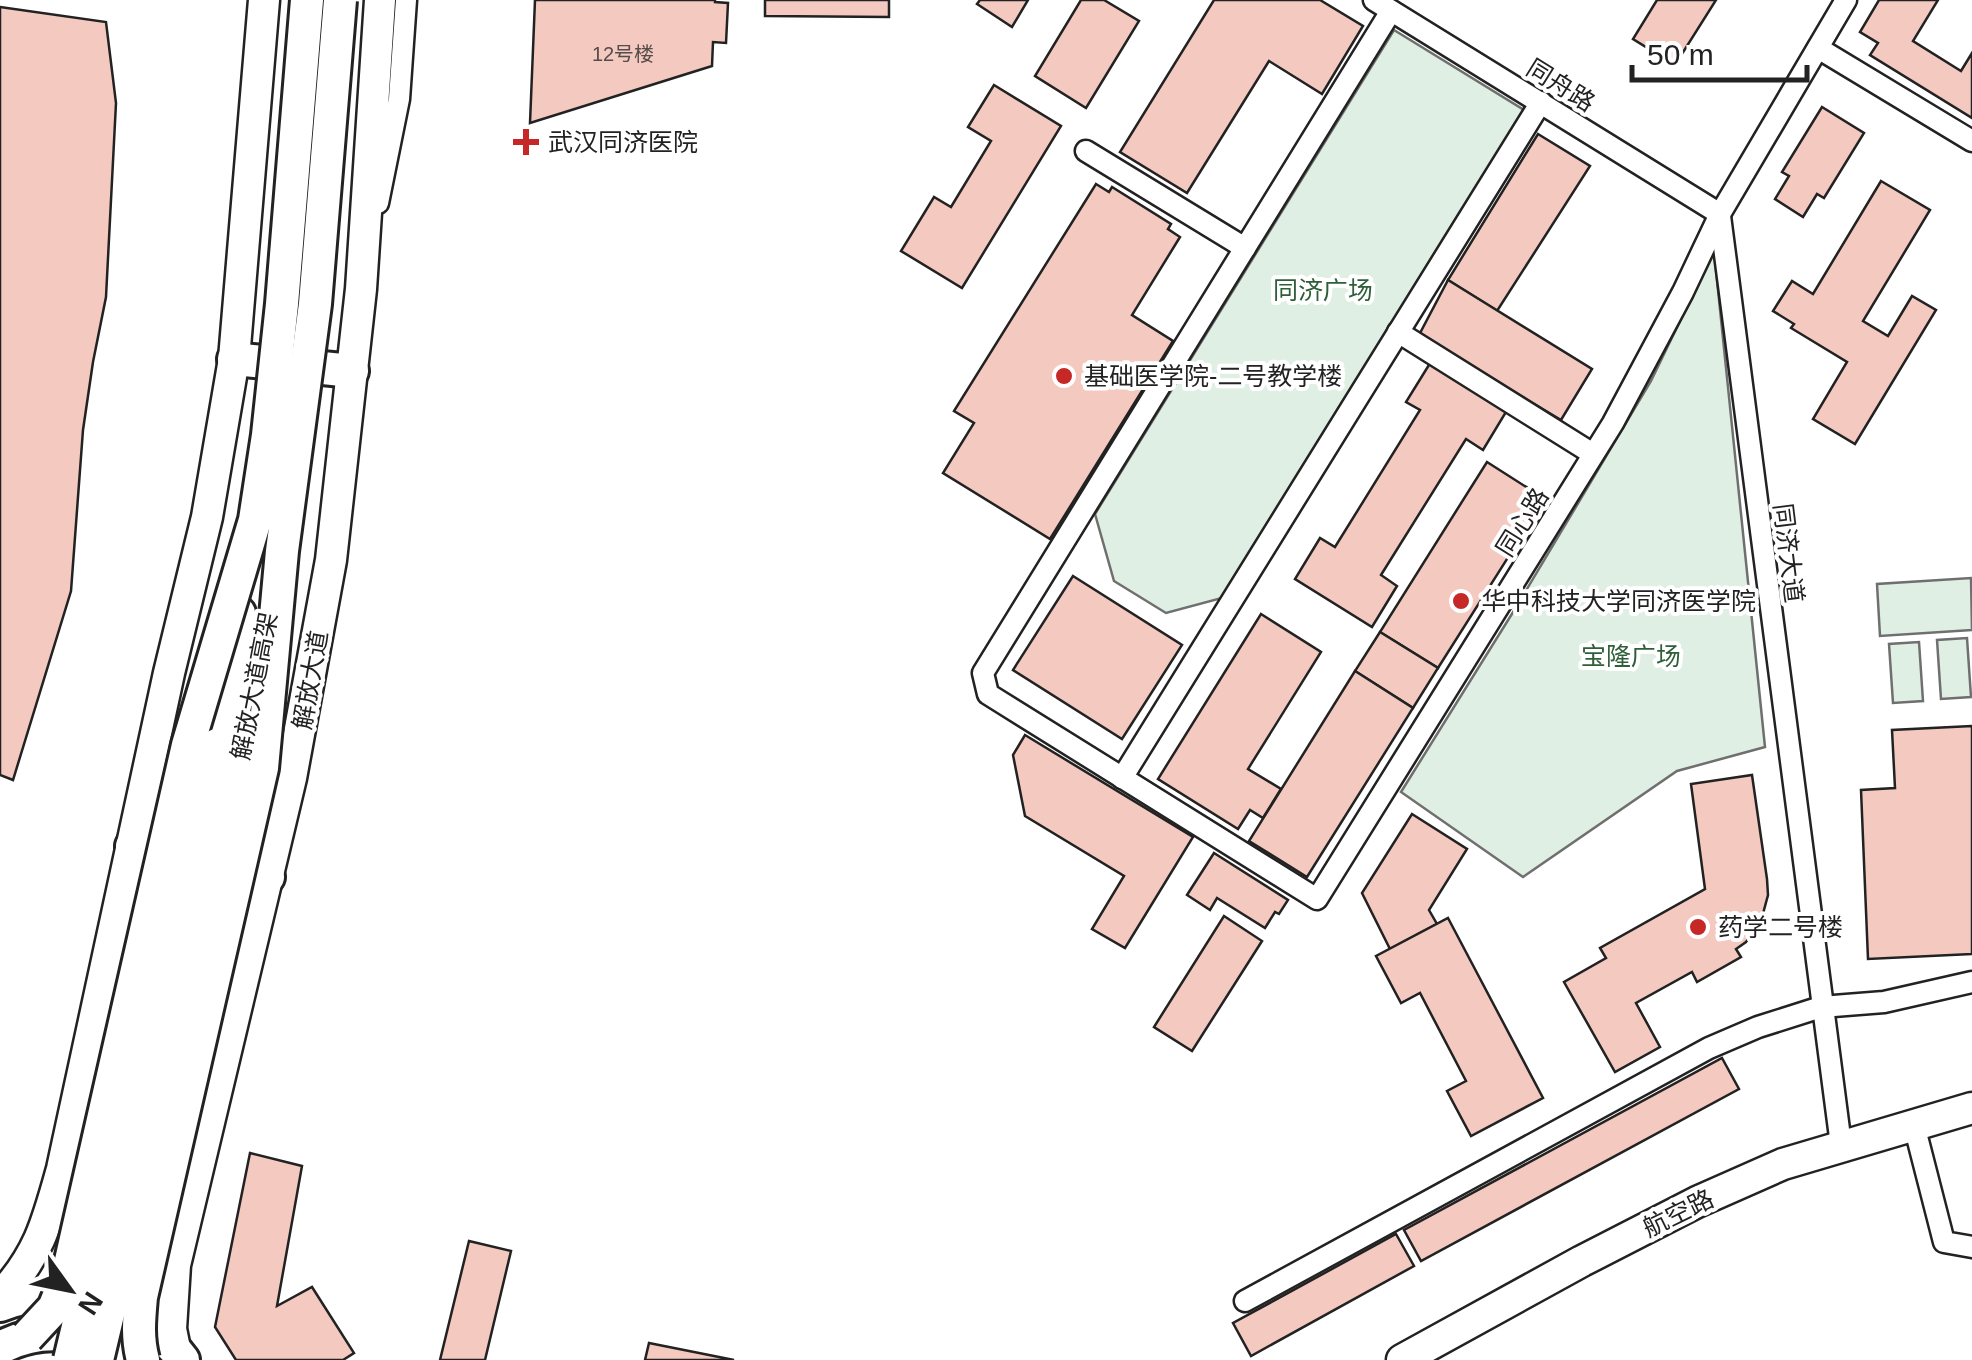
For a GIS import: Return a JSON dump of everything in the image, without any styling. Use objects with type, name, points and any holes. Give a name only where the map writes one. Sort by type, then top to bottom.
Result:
[{"type":"main road","points":[[0,1297],[44,1233],[62,1169],[169,673],[207,517],[234,358],[264,0]]},
{"type":"main road","name":"解放大道高架","points":[[70,1360],[216,745],[268,435],[307,0]]},
{"type":"main road","name":"解放大道高架","points":[[97,1360],[242,751],[282,551],[315,304],[340,0]]},
{"type":"main road","name":"解放大道","points":[[179,1354],[171,1328],[175,1265],[291,778],[331,560],[361,289],[380,0]]},
{"type":"main road","points":[[234,358],[352,372]]},
{"type":"main road","points":[[13,1342],[54,1308],[68,1274],[188,746],[255,520]]},
{"type":"main road","points":[[143,1360],[138,1326],[141,1297],[262,768],[282,551]]},
{"type":"main road","points":[[132,846],[268,877]]},
{"type":"main road","name":"航空路","points":[[1402,1360],[1697,1202],[1783,1164],[1972,1108]]},
{"type":"main road","points":[[0,1305],[38,1294],[93,1298],[140,1318],[179,1354]]},
{"type":"main road","points":[[13,1342],[48,1334],[70,1334],[92,1340],[128,1360]]},
{"type":"street","points":[[361,289],[399,99],[406,0]]},
{"type":"street","points":[[1720,214],[1846,0]]},
{"type":"street","points":[[1383,5],[1245,248],[983,673],[988,694],[1122,778],[1540,102]]},
{"type":"street","name":"同舟路","points":[[1383,5],[1720,214]]},
{"type":"street","points":[[1818,48],[1972,141]]},
{"type":"street","points":[[1086,151],[1245,248]]},
{"type":"street","name":"同心路","points":[[1122,778],[1317,899],[1593,454],[1651,354],[1720,214]]},
{"type":"street","name":"同济大道","points":[[1720,214],[1841,1145]]},
{"type":"street","points":[[1398,332],[1593,454]]},
{"type":"street","points":[[1245,1301],[1709,1048],[1758,1027],[1822,1007],[1884,1002],[1972,982]]},
{"type":"street","points":[[1914,1125],[1944,1242],[1972,1247]]},
{"type":"green space","name":"同济广场","points":[[1394,30],[1524,110],[1222,598],[1166,613],[1114,581],[1095,514]]},
{"type":"green space","name":"宝隆广场","points":[[1714,251],[1765,747],[1677,771],[1523,877],[1401,792],[1651,381]]},
{"type":"green space","points":[[1971,578],[1972,630],[1880,636],[1877,584]]},
{"type":"green space","points":[[1967,638],[1971,697],[1941,699],[1937,640]]},
{"type":"green space","points":[[1919,642],[1923,701],[1893,703],[1889,644]]},
{"type":"building","points":[[535,0],[715,0],[728,3],[726,43],[713,42],[712,66],[530,123]]},
{"type":"building","points":[[765,0],[889,0],[889,17],[765,16]]},
{"type":"building","points":[[980,0],[1028,0],[1012,27],[977,4]]},
{"type":"building","points":[[1081,0],[1104,0],[1139,21],[1086,108],[1035,76]]},
{"type":"building","points":[[1214,0],[1320,0],[1363,26],[1322,94],[1269,61],[1187,193],[1120,152]]},
{"type":"building","points":[[1657,0],[1716,0],[1675,65],[1633,39]]},
{"type":"building","points":[[1879,0],[1938,0],[1913,41],[1961,71],[1972,53],[1972,118],[1870,55],[1878,43],[1860,32]]},
{"type":"building","points":[[0,7],[106,22],[116,103],[106,297],[83,430],[71,591],[13,780],[0,775]]},
{"type":"building","points":[[994,85],[1061,126],[962,288],[901,251],[934,197],[951,207],[991,141],[968,127]]},
{"type":"building","points":[[1822,107],[1864,133],[1824,198],[1817,194],[1803,217],[1775,199],[1789,176],[1782,172]]},
{"type":"building","points":[[1538,134],[1590,166],[1497,311],[1448,280]]},
{"type":"building","points":[[1881,181],[1930,210],[1863,321],[1888,336],[1912,296],[1936,310],[1855,444],[1813,419],[1847,362],[1791,328],[1794,324],[1773,311],[1792,281],[1813,294]]},
{"type":"building","name":"基础医学院-二号教学楼","points":[[1096,184],[1109,192],[1112,187],[1171,224],[1168,229],[1180,237],[1132,315],[1173,341],[1050,539],[943,473],[974,423],[954,411]]},
{"type":"building","points":[[1448,280],[1592,369],[1561,420],[1419,335]]},
{"type":"building","points":[[1432,360],[1509,407],[1483,450],[1466,439],[1381,575],[1397,586],[1372,627],[1295,579],[1320,538],[1335,547],[1420,410],[1406,402]]},
{"type":"building","points":[[1487,462],[1545,499],[1438,668],[1380,632]]},
{"type":"building","points":[[1073,576],[1182,645],[1122,739],[1013,670]]},
{"type":"building","points":[[1261,614],[1321,652],[1248,769],[1281,789],[1263,818],[1250,810],[1238,829],[1158,779]]},
{"type":"building","points":[[1380,632],[1438,668],[1413,708],[1355,671]]},
{"type":"building","points":[[1355,671],[1413,708],[1307,877],[1249,841]]},
{"type":"building","points":[[1972,726],[1972,954],[1868,959],[1861,790],[1895,788],[1892,730]]},
{"type":"building","points":[[1025,735],[1193,837],[1125,948],[1092,929],[1124,876],[1025,816],[1013,755]]},
{"type":"building","name":"药学二号楼","points":[[1752,775],[1768,895],[1761,921],[1736,949],[1741,957],[1697,982],[1692,972],[1636,1003],[1660,1047],[1615,1072],[1564,982],[1606,958],[1600,948],[1705,889],[1691,784]]},
{"type":"building","points":[[1412,814],[1467,849],[1429,910],[1437,924],[1390,949],[1362,893]]},
{"type":"building","points":[[1214,853],[1288,900],[1265,928],[1217,898],[1210,910],[1187,895]]},
{"type":"building","points":[[1224,916],[1262,941],[1192,1051],[1154,1027]]},
{"type":"building","points":[[1448,918],[1543,1098],[1471,1136],[1447,1091],[1466,1081],[1420,993],[1401,1003],[1376,956]]},
{"type":"building","points":[[1722,1058],[1739,1089],[1421,1261],[1404,1230]]},
{"type":"building","points":[[250,1153],[302,1166],[277,1306],[312,1287],[354,1353],[343,1360],[236,1360],[215,1327]]},
{"type":"building","points":[[1396,1234],[1414,1266],[1251,1356],[1233,1323]]},
{"type":"building","points":[[469,1241],[511,1251],[485,1360],[440,1360]]},
{"type":"building","points":[[649,1343],[734,1360],[645,1360]]},
{"type":"place","name":"武汉同济医院","points":[[526,142]]},
{"type":"place","name":"基础医学院-二号教学楼","points":[[1064,376]]},
{"type":"place","name":"华中科技大学同济医学院","points":[[1461,601]]},
{"type":"place","name":"药学二号楼","points":[[1698,927]]}]
